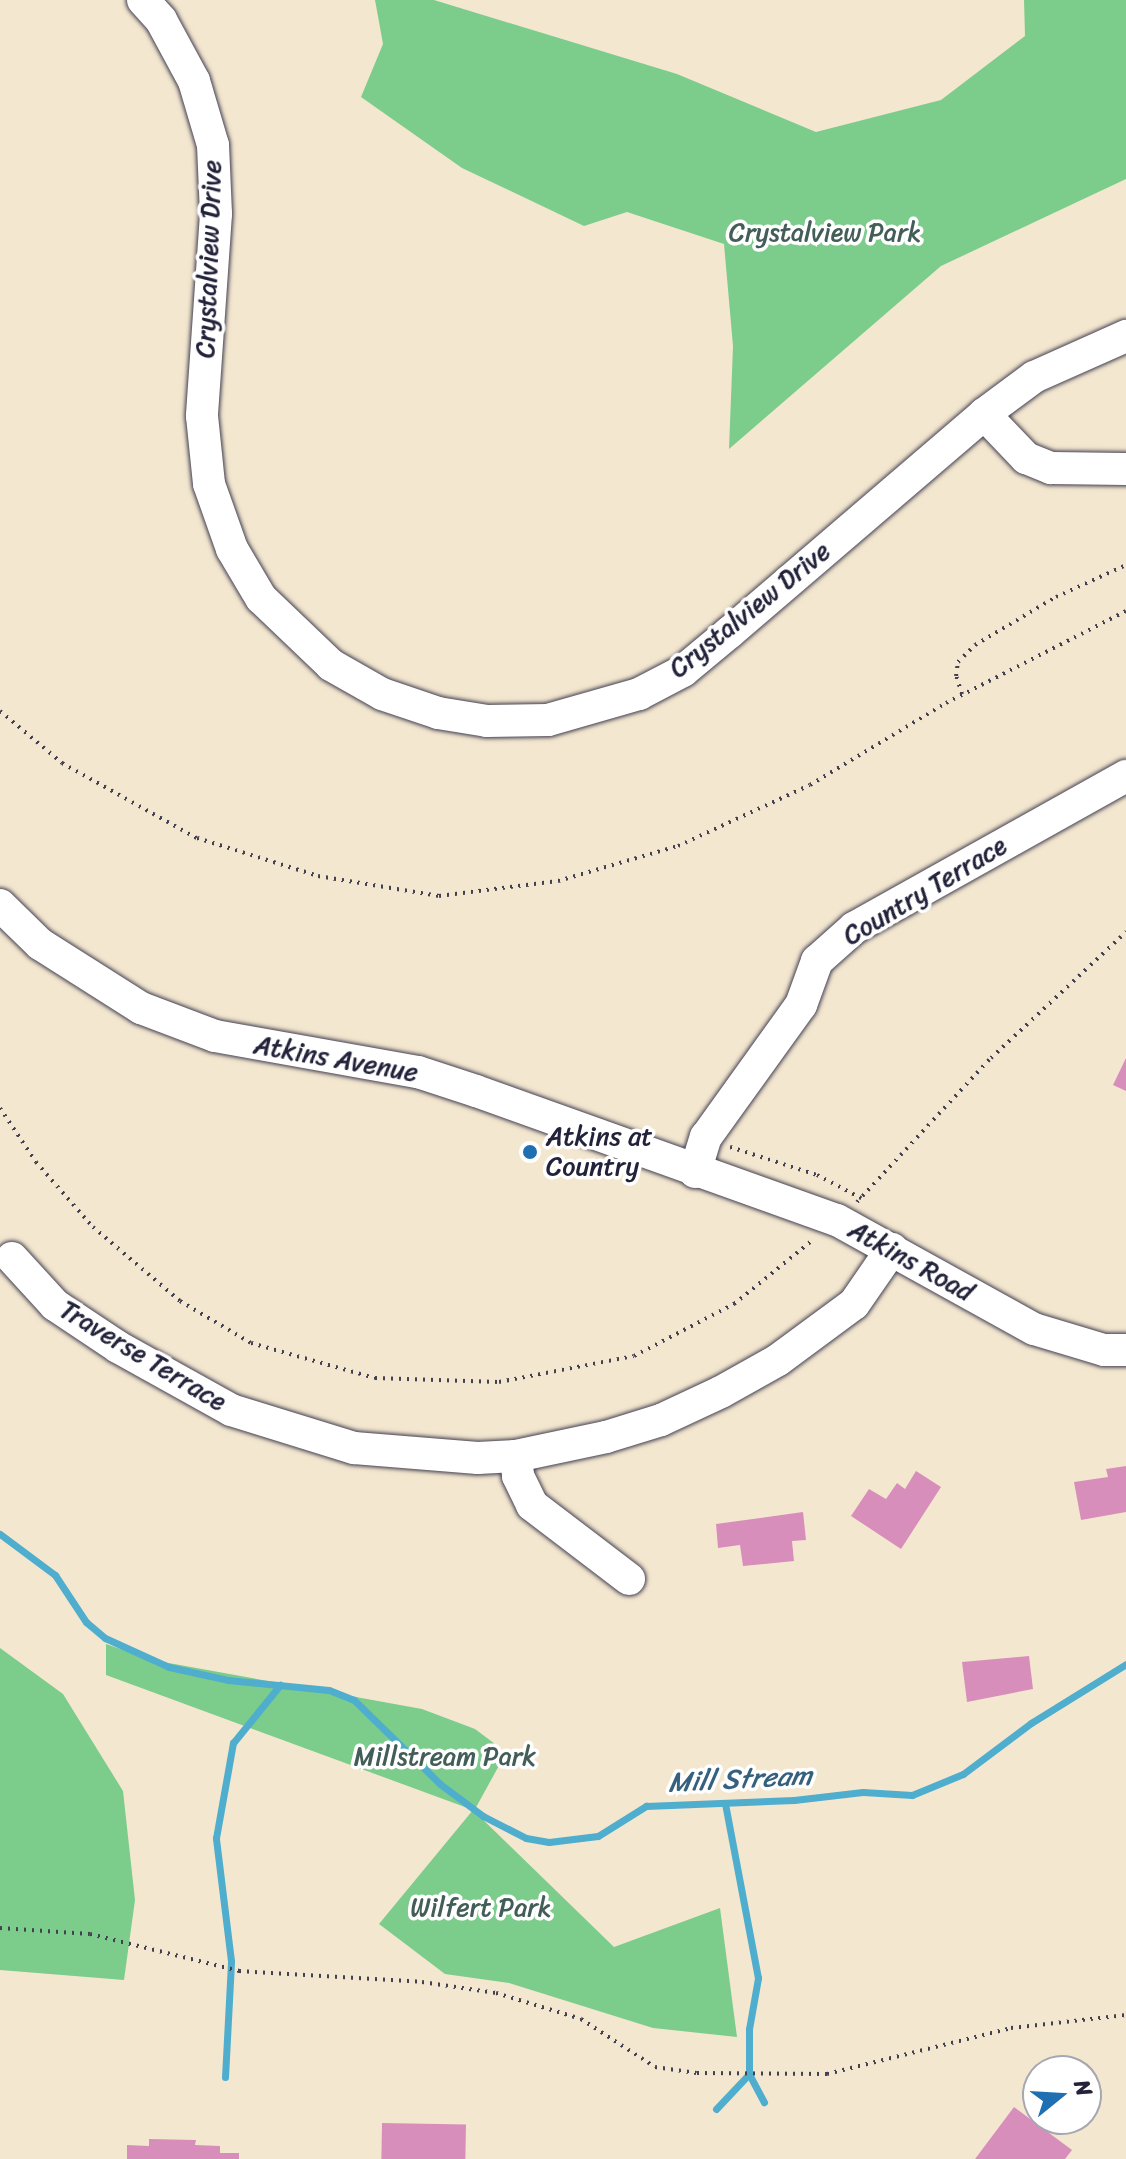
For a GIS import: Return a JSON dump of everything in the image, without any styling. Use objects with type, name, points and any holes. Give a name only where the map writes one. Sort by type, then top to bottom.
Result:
[{"type":"street","name":"Crystalview Drive","points":[[143,0],[161,20],[194,81],[213,145],[216,214],[202,416],[213,497],[232,549],[261,598],[331,665],[382,694],[438,713],[487,721],[548,720],[639,694],[683,671],[984,414],[1034,377],[1126,336]]},
{"type":"street","points":[[984,414],[1026,458],[1051,468],[1126,469]]},
{"type":"street","name":"Country Terrace","points":[[695,1172],[706,1137],[801,1005],[817,961],[854,928],[1126,776]]},
{"type":"street","name":"Atkins Avenue","points":[[0,905],[40,944],[141,1008],[215,1036],[418,1072],[695,1172]]},
{"type":"street","name":"Atkins Road","points":[[695,1172],[837,1220],[1034,1329],[1104,1350],[1126,1350]]},
{"type":"street","name":"Traverse Terrace","points":[[12,1258],[55,1305],[118,1347],[231,1410],[354,1448],[423,1456],[516,1456],[661,1420],[721,1392],[778,1360],[854,1304],[892,1249]]},
{"type":"street","points":[[516,1456],[518,1476],[532,1505],[629,1579]]},
{"type":"path","points":[[962,694],[956,676],[958,662],[975,645],[1056,597],[1126,565]]},
{"type":"path","points":[[0,711],[62,763],[197,838],[318,876],[439,896],[558,881],[678,846],[810,785],[962,694],[1126,611]]},
{"type":"path","points":[[850,1210],[991,1058],[1126,932]]},
{"type":"path","points":[[0,1108],[36,1162],[93,1227],[167,1292],[251,1343],[375,1378],[499,1382],[634,1356],[734,1304],[821,1233]]},
{"type":"path","points":[[721,1143],[817,1175],[861,1198]]},
{"type":"path","points":[[0,1928],[90,1934],[239,1971],[422,1982],[496,1993],[581,2019],[655,2067],[697,2073],[827,2074],[1011,2028],[1126,2015]]},
{"type":"green space","name":"Crystalview Park","points":[[375,0],[434,0],[677,74],[816,132],[941,100],[1025,36],[1024,0],[1126,0],[1126,179],[941,266],[729,449],[733,346],[724,244],[627,212],[584,226],[462,168],[361,97],[383,44]]},
{"type":"green space","name":"Wilfert Park","points":[[106,1644],[152,1660],[422,1709],[475,1729],[495,1744],[501,1762],[474,1811],[614,1947],[720,1908],[737,2037],[653,2028],[509,1983],[445,1974],[379,1924],[473,1810],[106,1675]]},
{"type":"green space","points":[[0,1648],[63,1694],[123,1791],[135,1900],[124,1980],[0,1970]]},
{"type":"building","points":[[1126,1058],[1126,1091],[1113,1085]]},
{"type":"building","points":[[1126,1466],[1126,1512],[1081,1520],[1074,1482],[1108,1477],[1106,1469]]},
{"type":"building","points":[[916,1471],[941,1487],[901,1549],[851,1516],[869,1489],[886,1499],[897,1483],[905,1489]]},
{"type":"building","points":[[803,1512],[806,1540],[792,1541],[794,1561],[743,1566],[740,1545],[718,1548],[716,1524]]},
{"type":"building","points":[[1029,1656],[1033,1689],[967,1702],[962,1662]]},
{"type":"building","points":[[1014,2107],[1022,2113],[1022,2135],[1052,2135],[1072,2150],[1065,2159],[975,2159]]},
{"type":"building","points":[[382,2123],[466,2124],[465,2159],[381,2159]]},
{"type":"building","points":[[149,2139],[196,2140],[195,2145],[220,2146],[220,2153],[239,2153],[239,2159],[127,2159],[127,2145],[149,2146]]},
{"type":"waterway","name":"Mill Stream","points":[[0,1534],[55,1575],[86,1622],[105,1638],[169,1667],[228,1680],[329,1690],[354,1700],[440,1784],[483,1816],[526,1838],[549,1842],[598,1836],[646,1806],[794,1800],[863,1792],[912,1795],[963,1774],[1031,1723],[1126,1664]]},
{"type":"waterway","points":[[225,2077],[231,1961],[216,1838],[233,1743],[280,1685]]},
{"type":"waterway","points":[[716,2109],[749,2074],[749,2029],[758,1978],[725,1804]]},
{"type":"waterway","points":[[749,2074],[764,2102]]},
{"type":"place","name":"Atkins at Country","points":[[530,1152]]},
{"type":"park label","name":"Millstream Park","points":[[445,1757]]}]
